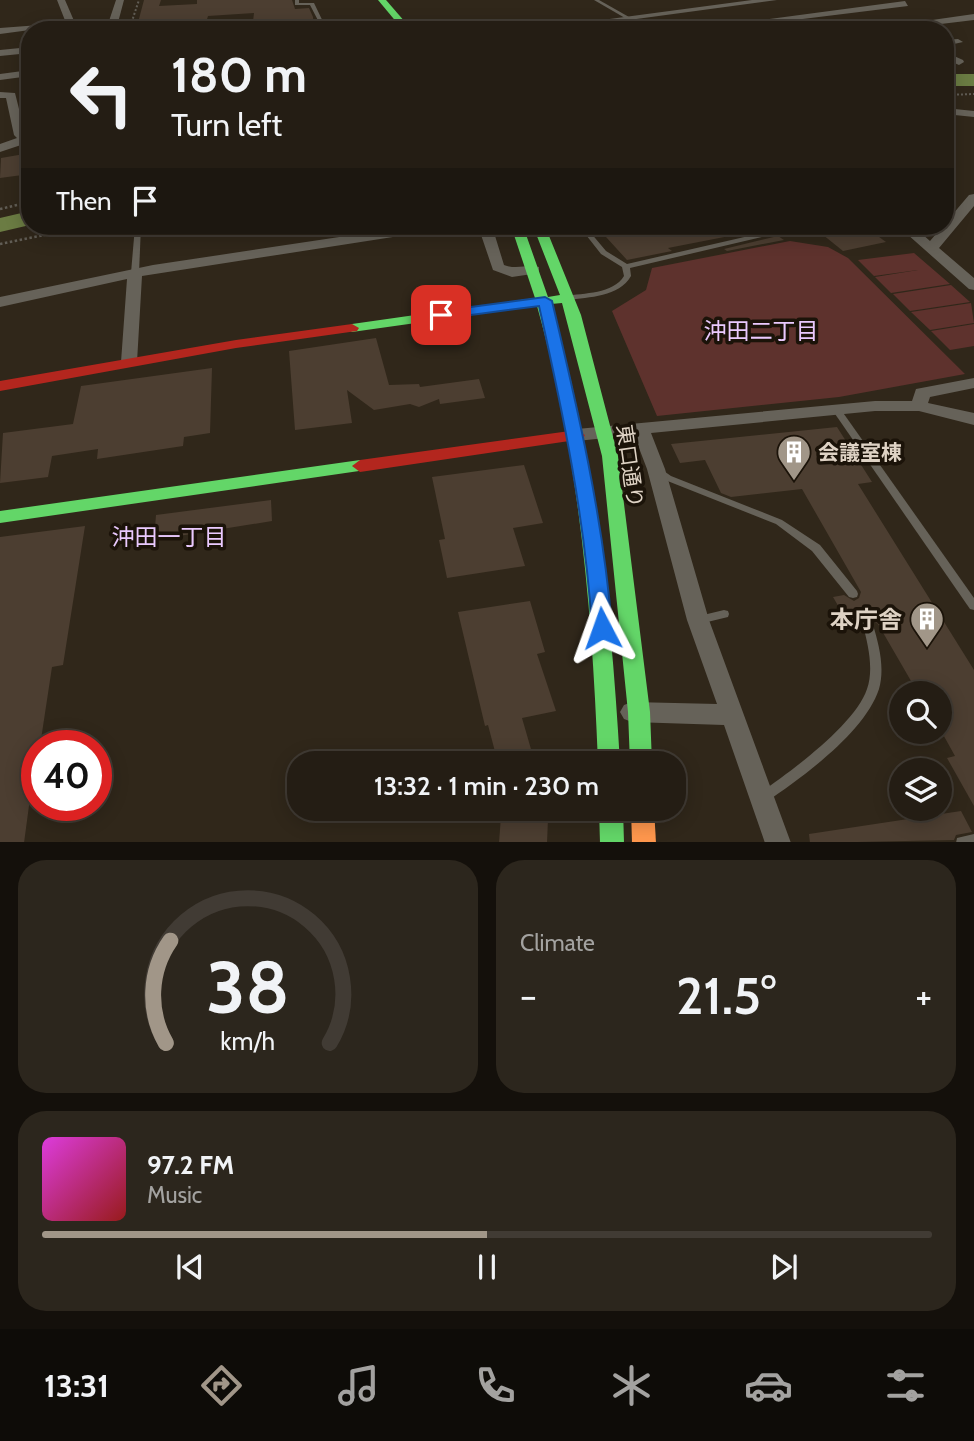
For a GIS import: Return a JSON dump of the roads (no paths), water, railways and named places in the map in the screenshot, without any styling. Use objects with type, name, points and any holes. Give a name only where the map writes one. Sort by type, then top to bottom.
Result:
[{"type":"street","points":[[61,0],[70,21]]},
{"type":"street","points":[[114,21],[120,0]]},
{"type":"street","points":[[368,0],[386,21]]},
{"type":"street","points":[[382,0],[400,21]]},
{"type":"street","points":[[597,21],[725,2],[773,0]]},
{"type":"street","points":[[842,0],[882,21]]},
{"type":"street","points":[[725,2],[743,21]]},
{"type":"street","points":[[781,21],[905,4]]},
{"type":"street","points":[[945,21],[974,17]]},
{"type":"street","points":[[0,31],[21,30]]},
{"type":"street","points":[[954,42],[958,41]]},
{"type":"street","points":[[0,53],[21,51]]},
{"type":"street","points":[[954,60],[959,62]]},
{"type":"street","points":[[0,77],[21,74]]},
{"type":"street","points":[[0,95],[11,95],[21,136]]},
{"type":"street","points":[[954,112],[974,114]]},
{"type":"street","points":[[0,148],[21,141]]},
{"type":"street","points":[[954,222],[974,198]]},
{"type":"street","points":[[0,302],[135,273],[380,235]]},
{"type":"street","points":[[488,235],[498,267],[512,273],[534,270]]},
{"type":"street","points":[[520,235],[545,301],[577,435],[598,574],[609,751]]},
{"type":"street","name":"東口通り","points":[[543,235],[568,298],[606,432],[639,712],[641,751]]},
{"type":"street","points":[[915,235],[974,286]]},
{"type":"street","points":[[931,249],[943,235]]},
{"type":"street","points":[[129,362],[135,273]]},
{"type":"street","points":[[0,386],[129,362],[351,327],[568,298]]},
{"type":"street","points":[[919,406],[922,393],[974,383]]},
{"type":"street","points":[[0,517],[606,432],[836,409],[919,406],[974,419]]},
{"type":"street","points":[[641,430],[656,469],[698,620],[760,799],[778,842]]},
{"type":"street","points":[[607,710],[730,715]]},
{"type":"street","points":[[611,821],[612,842]]},
{"type":"street","points":[[643,821],[644,842]]},
{"type":"lane","points":[[306,0],[297,0],[297,4],[312,4],[320,21]]},
{"type":"lane","points":[[596,0],[627,17]]},
{"type":"lane","points":[[135,273],[137,235]]},
{"type":"lane","points":[[590,235],[610,258],[625,267],[762,235]]},
{"type":"lane","points":[[568,298],[614,289],[626,279],[625,267]]},
{"type":"lane","points":[[836,409],[974,606]]},
{"type":"lane","points":[[656,469],[668,478],[788,527],[816,548],[853,594]]},
{"type":"lane","points":[[698,620],[724,614]]},
{"type":"lane","points":[[760,799],[792,778],[821,751],[868,699],[876,670],[868,625]]},
{"type":"lane","points":[[962,842],[974,840]]},
{"type":"waterway","points":[[954,80],[974,80]]},
{"type":"waterway","points":[[0,225],[21,220]]},
{"type":"place","name":"会議室棟","points":[[794,482]]},
{"type":"place","name":"本庁舎","points":[[927,649]]},
{"type":"district","name":"沖田二丁目","points":[[761,331]]},
{"type":"district","name":"沖田一丁目","points":[[169,537]]}]
